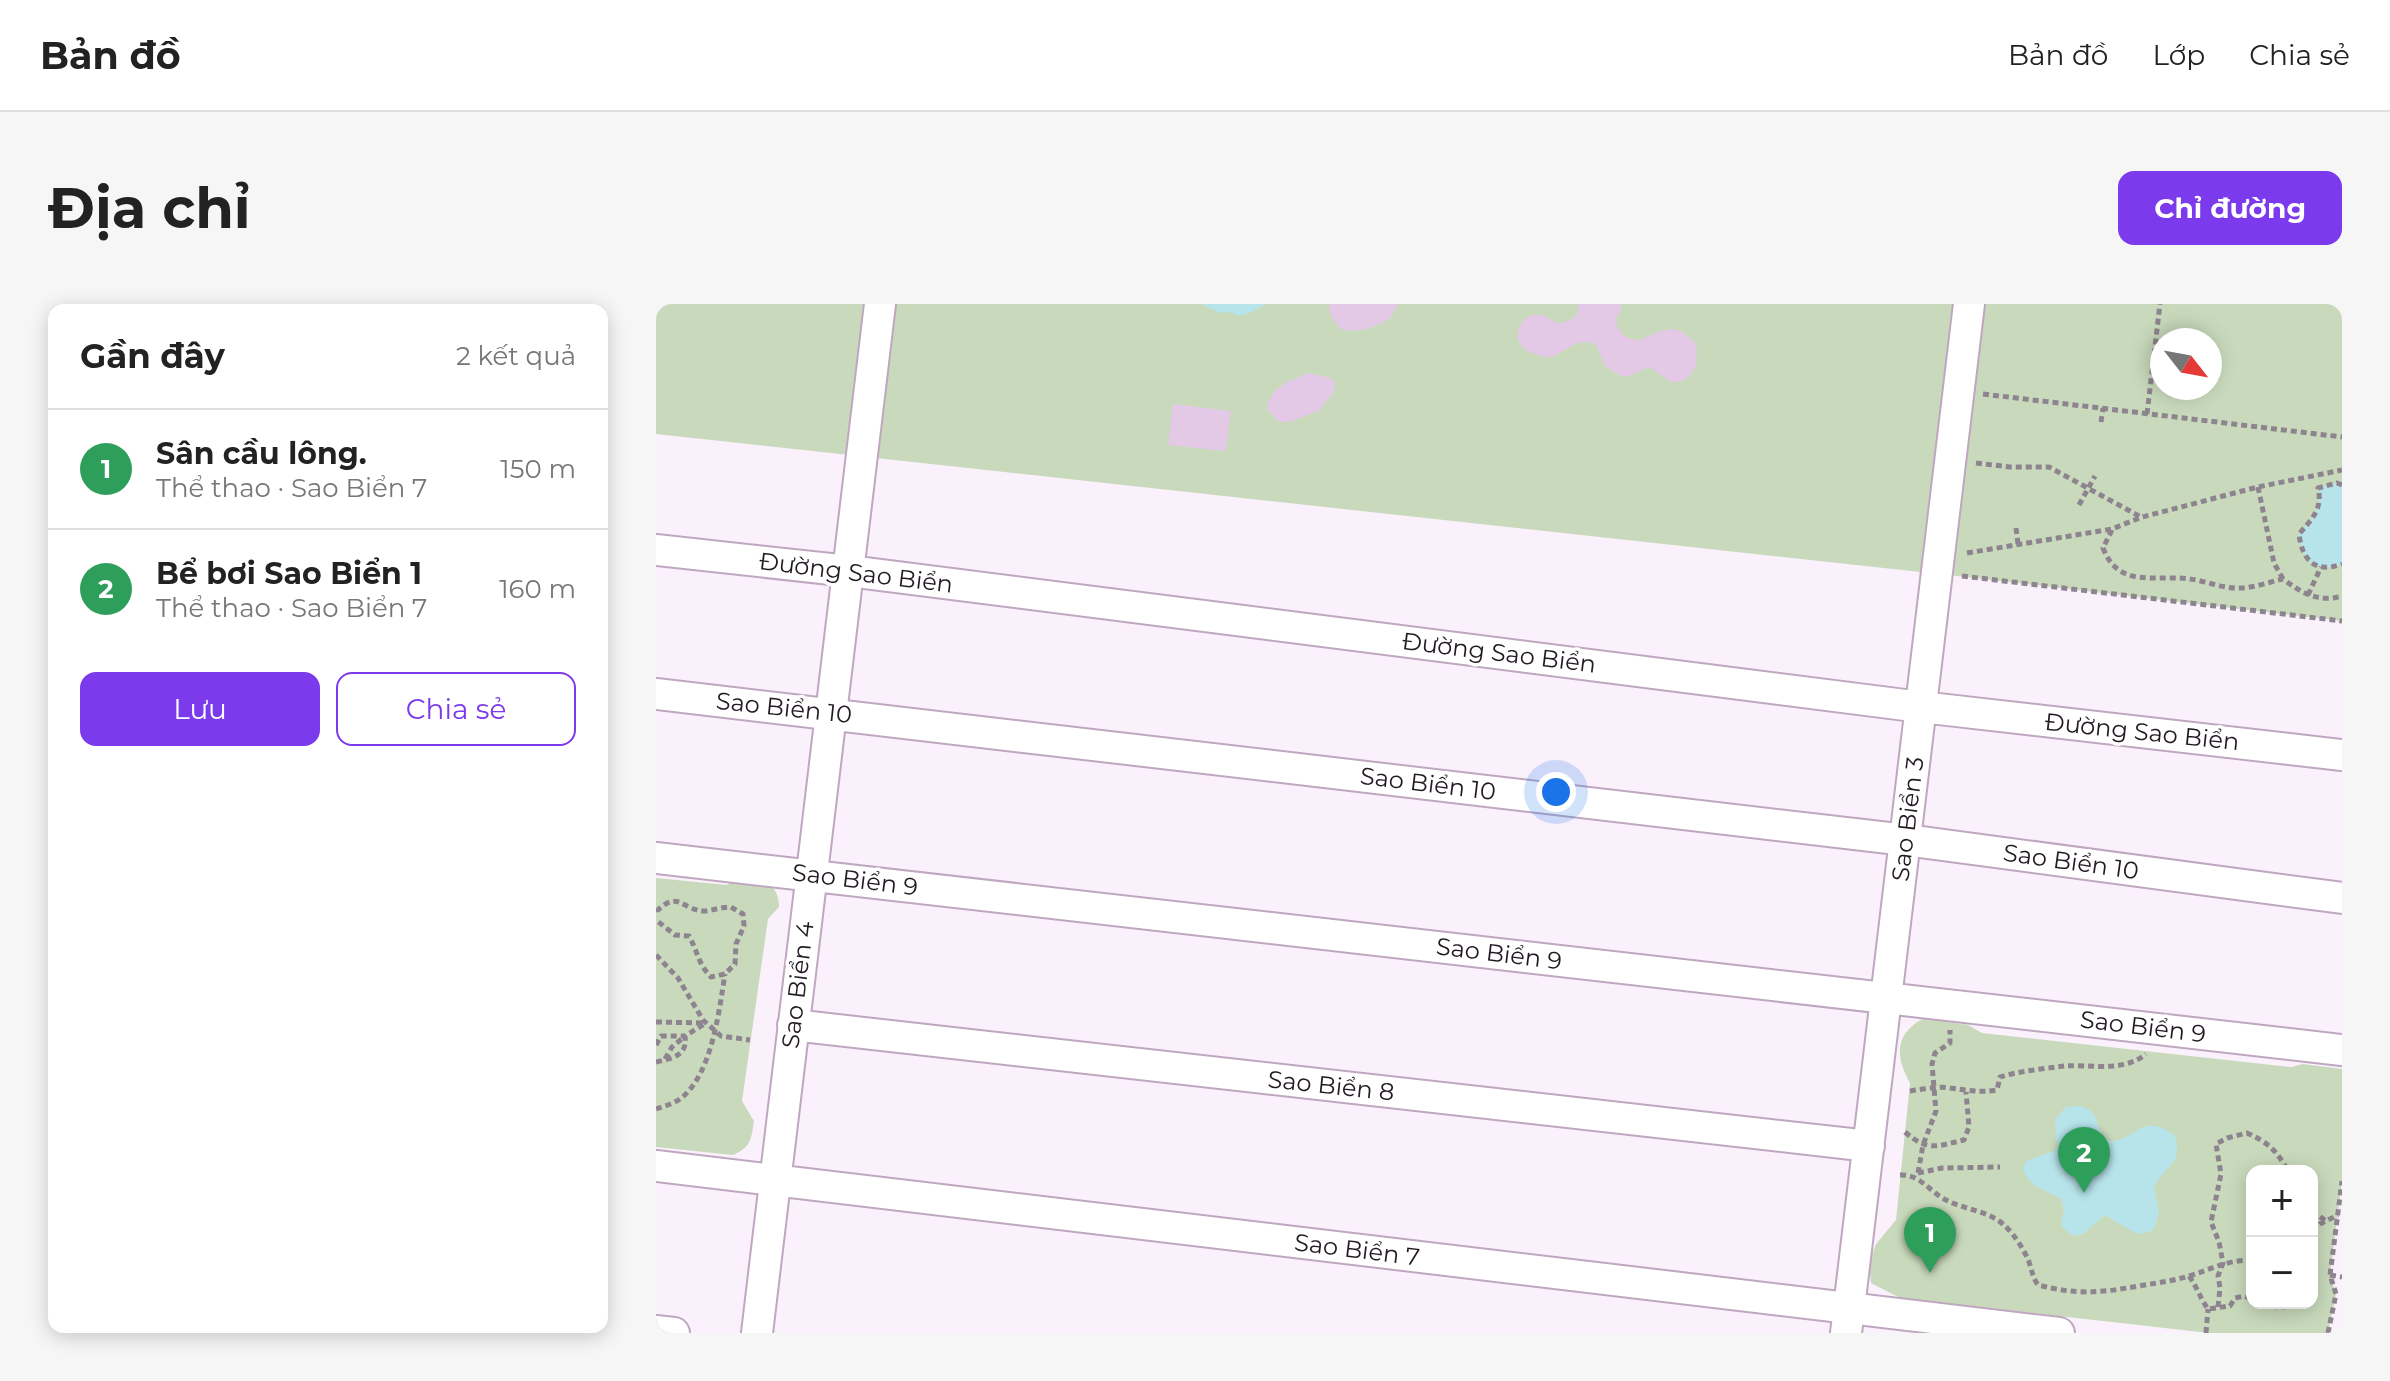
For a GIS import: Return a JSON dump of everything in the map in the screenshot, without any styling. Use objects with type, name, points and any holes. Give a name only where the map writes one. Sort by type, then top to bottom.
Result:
[{"type":"street","name":"Sao Biển 4","points":[[757,1333],[880,304]]},
{"type":"street","name":"Sao Biển 3","points":[[1848,1321],[1969,304]]},
{"type":"street","name":"Đường Sao Biển","points":[[656,550],[849,571],[1921,707],[2342,755]]},
{"type":"street","name":"Sao Biển 10","points":[[656,694],[1906,840],[2342,898]]},
{"type":"street","name":"Sao Biển 9","points":[[656,858],[2342,1050]]},
{"type":"street","name":"Sao Biển 8","points":[[793,1025],[1869,1146]]},
{"type":"street","name":"Sao Biển 7","points":[[656,1166],[1848,1321],[2059,1333]]},
{"type":"street","points":[[656,1331],[674,1333]]},
{"type":"path","points":[[2147,414],[2160,304]]},
{"type":"path","points":[[1970,393],[2342,437]]},
{"type":"path","points":[[2101,422],[2103,408]]},
{"type":"path","points":[[1973,463],[2049,467],[2142,517]]},
{"type":"path","points":[[1964,553],[2112,529],[2142,517],[2258,487],[2342,470]]},
{"type":"path","points":[[2079,505],[2095,476]]},
{"type":"path","points":[[2342,485],[2337,483],[2318,488],[2318,509],[2299,534],[2302,552],[2312,564],[2328,569],[2342,564]]},
{"type":"path","points":[[2258,487],[2274,563],[2283,579],[2316,599],[2342,596]]},
{"type":"path","points":[[2016,528],[2018,544]]},
{"type":"path","points":[[2112,529],[2103,548],[2107,559],[2120,572],[2130,576],[2189,578],[2236,589],[2283,579]]},
{"type":"path","points":[[2308,595],[2321,567]]},
{"type":"path","points":[[1948,575],[2342,621]]},
{"type":"path","points":[[656,909],[676,900],[704,911],[731,907],[743,914],[744,926],[736,944],[735,964],[725,974],[711,977],[701,967],[689,936],[675,935],[656,920]]},
{"type":"path","points":[[656,955],[678,978],[706,1023],[721,1036],[750,1040]]},
{"type":"path","points":[[656,1109],[681,1098],[708,1057],[725,974]]},
{"type":"path","points":[[656,1022],[706,1023]]},
{"type":"path","points":[[1915,1174],[1935,1117],[1932,1064],[1935,1053],[1950,1043],[1949,1022]]},
{"type":"path","points":[[665,1059],[672,1047],[706,1023]]},
{"type":"path","points":[[656,1045],[658,1035],[685,1036]]},
{"type":"path","points":[[656,1062],[683,1052],[685,1036]]},
{"type":"path","points":[[1910,1091],[1948,1087],[1966,1092],[1997,1090],[2000,1077],[2012,1073],[2065,1066],[2119,1065],[2139,1060],[2149,1052]]},
{"type":"path","points":[[1905,1132],[1923,1145],[1934,1148],[1964,1140],[1969,1127],[1966,1092]]},
{"type":"path","points":[[2218,1308],[2218,1276],[2223,1263],[2211,1222],[2221,1174],[2216,1144],[2247,1133],[2267,1143],[2285,1165]]},
{"type":"path","points":[[1900,1175],[1942,1168],[2000,1167]]},
{"type":"path","points":[[1915,1174],[1930,1191],[2005,1225],[2029,1260],[2032,1277],[2038,1285],[2065,1292],[2099,1293],[2173,1281],[2223,1263],[2246,1261]]},
{"type":"path","points":[[2328,1333],[2336,1294],[2330,1275],[2342,1181]]},
{"type":"path","points":[[2318,1227],[2338,1214]]},
{"type":"path","points":[[2318,1215],[2326,1221]]},
{"type":"path","points":[[2330,1275],[2342,1277]]},
{"type":"path","points":[[2189,1276],[2208,1309],[2206,1333]]},
{"type":"path","points":[[2208,1309],[2230,1306],[2235,1298],[2246,1297]]},
{"type":"green space","points":[[656,304],[2342,304],[2342,621],[656,434]]},
{"type":"green space","points":[[656,878],[727,885],[736,879],[759,881],[771,886],[778,898],[779,907],[768,919],[742,1101],[754,1121],[753,1128],[747,1146],[733,1155],[656,1147]]},
{"type":"green space","points":[[1924,1018],[1968,1025],[1982,1033],[2291,1067],[2303,1064],[2342,1069],[2342,1181],[2330,1275],[2336,1294],[2328,1333],[2209,1333],[1900,1298],[1871,1283],[1869,1263],[1876,1244],[1896,1220],[1910,1083],[1902,1064],[1900,1046],[1907,1031]]},
{"type":"water","points":[[1201,304],[1266,304],[1237,316]]},
{"type":"water","points":[[2337,483],[2342,485],[2342,564],[2317,566],[2303,551],[2299,534],[2318,508],[2318,488]]},
{"type":"water","points":[[2073,1106],[2089,1110],[2109,1141],[2153,1126],[2174,1135],[2177,1152],[2172,1164],[2154,1187],[2159,1213],[2150,1232],[2137,1234],[2105,1215],[2083,1234],[2074,1236],[2061,1224],[2064,1210],[2061,1199],[2029,1180],[2023,1168],[2026,1161],[2054,1151],[2059,1146],[2055,1120],[2065,1108]]},
{"type":"building","points":[[1329,304],[1398,304],[1391,317],[1384,322],[1368,329],[1351,331],[1341,329],[1331,317]]},
{"type":"building","points":[[1579,304],[1621,304],[1617,326],[1630,339],[1639,340],[1663,330],[1682,332],[1694,341],[1697,349],[1696,365],[1690,376],[1680,382],[1671,382],[1649,367],[1629,376],[1621,376],[1605,366],[1596,344],[1588,342],[1577,343],[1554,356],[1544,357],[1527,351],[1520,344],[1517,337],[1524,319],[1543,315],[1557,323],[1568,321],[1576,316]]},
{"type":"building","points":[[1308,373],[1331,378],[1335,383],[1334,391],[1320,410],[1290,422],[1280,422],[1268,411],[1267,404],[1274,392],[1285,383]]},
{"type":"building","points":[[1173,404],[1231,411],[1226,451],[1168,445]]},
{"type":"place","name":"Bể bơi Sao Biển 1","points":[[2084,1193]]},
{"type":"place","name":"Sân cầu lông.","points":[[1930,1273]]}]
